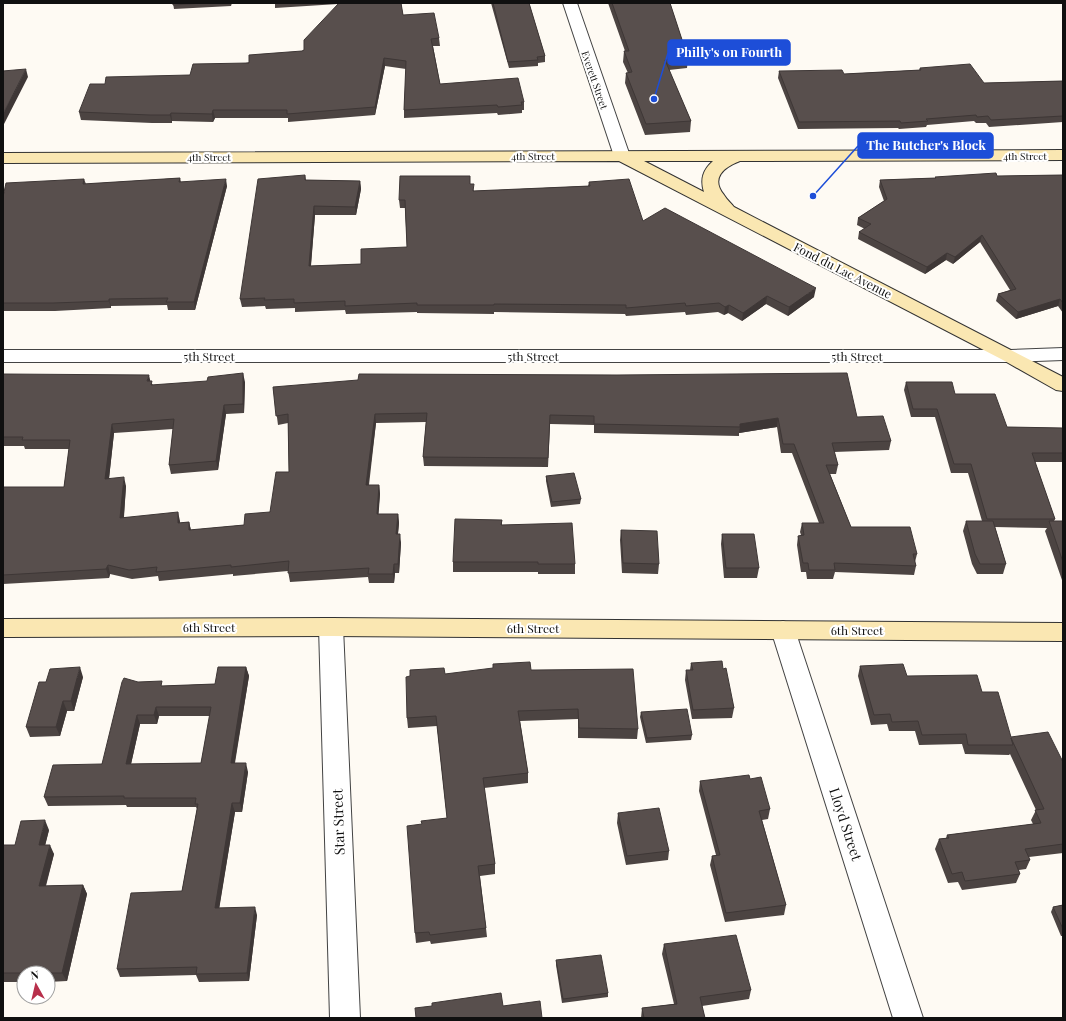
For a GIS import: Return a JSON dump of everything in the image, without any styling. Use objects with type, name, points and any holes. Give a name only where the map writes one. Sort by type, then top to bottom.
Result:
[{"type":"street","name":"Everett Street","points":[[570,3],[622,156]]},
{"type":"street","name":"4th Street","points":[[3,158],[1063,155]]},
{"type":"street","name":"Fond du Lac Avenue","points":[[622,156],[1010,356],[1063,385]]},
{"type":"street","points":[[730,212],[717,200],[713,193],[710,179],[716,166],[722,161],[738,156]]},
{"type":"street","name":"5th Street","points":[[3,356],[1010,356],[1063,354]]},
{"type":"street","name":"6th Street","points":[[3,628],[331,627],[1063,632]]},
{"type":"street","name":"Star Street","points":[[331,627],[345,1018]]},
{"type":"street","name":"Lloyd Street","points":[[783,630],[908,1018]]},
{"type":"building","points":[[173,3],[206,3],[173,5]]},
{"type":"building","points":[[339,3],[401,3],[403,15],[434,13],[439,38],[431,39],[440,84],[518,78],[524,102],[521,102],[522,105],[498,107],[497,105],[404,110],[406,61],[384,58],[375,107],[287,114],[287,110],[213,110],[212,114],[171,113],[170,115],[79,112],[90,84],[105,84],[106,77],[190,75],[193,64],[249,63],[249,55],[302,51],[304,50],[304,40]]},
{"type":"building","points":[[493,3],[529,3],[545,56],[537,57],[538,60],[508,62]]},
{"type":"building","points":[[612,3],[670,3],[688,58],[665,60],[691,121],[646,124],[626,73],[632,72],[624,51],[629,51]]},
{"type":"building","points":[[970,64],[984,83],[1063,81],[1063,116],[991,120],[988,116],[977,117],[976,115],[926,119],[928,121],[901,123],[900,121],[799,122],[779,71],[842,70],[844,74],[921,70],[920,68]]},
{"type":"building","points":[[26,69],[3,114],[3,71]]},
{"type":"building","points":[[996,173],[997,176],[1063,175],[1063,303],[1060,299],[1018,312],[998,294],[1016,289],[982,235],[955,257],[947,253],[927,267],[859,232],[871,224],[858,218],[887,199],[880,180],[936,178],[935,177]]},
{"type":"building","points":[[305,175],[305,180],[360,181],[355,207],[314,206],[309,266],[361,264],[361,249],[407,247],[405,200],[399,200],[400,176],[470,176],[470,184],[474,184],[473,191],[590,186],[589,182],[629,179],[643,221],[665,208],[816,288],[789,307],[767,296],[743,313],[729,305],[725,307],[719,303],[686,306],[685,303],[626,308],[626,305],[417,305],[417,303],[345,306],[345,301],[294,303],[294,299],[240,299],[258,179]]},
{"type":"building","points":[[180,178],[179,182],[226,179],[194,302],[166,302],[168,298],[109,299],[109,301],[53,303],[3,303],[3,197],[6,183],[84,179],[83,184]]},
{"type":"building","points":[[243,373],[243,404],[224,405],[216,461],[169,465],[174,419],[112,424],[105,479],[124,477],[120,518],[178,512],[178,523],[189,522],[189,530],[244,525],[245,514],[270,512],[276,472],[289,472],[288,414],[276,416],[273,387],[358,380],[359,374],[617,375],[847,373],[857,417],[883,416],[891,441],[832,443],[838,465],[826,465],[851,527],[910,527],[917,554],[913,554],[916,566],[834,563],[835,570],[809,570],[808,563],[803,563],[798,536],[804,535],[802,523],[824,523],[794,444],[783,444],[778,418],[740,424],[740,427],[594,424],[594,416],[550,415],[548,458],[423,457],[427,413],[375,414],[366,485],[379,485],[377,514],[398,514],[396,534],[400,534],[398,564],[394,564],[393,574],[368,574],[369,568],[288,573],[289,561],[156,572],[157,567],[129,570],[108,565],[106,569],[3,575],[3,487],[64,487],[70,440],[22,440],[23,437],[3,437],[3,374],[149,375],[147,381],[152,381],[151,385],[207,381],[208,377]]},
{"type":"building","points":[[906,382],[952,382],[955,394],[995,394],[1007,427],[1063,428],[1063,453],[1032,453],[1055,519],[987,519],[971,464],[954,464],[937,409],[913,409]]},
{"type":"building","points":[[574,473],[581,499],[552,502],[546,476]]},
{"type":"building","points":[[455,519],[502,520],[501,525],[572,523],[575,564],[538,564],[538,562],[453,562]]},
{"type":"building","points":[[966,521],[993,521],[1006,564],[980,564],[975,554]]},
{"type":"building","points":[[1049,521],[1063,521],[1063,562]]},
{"type":"building","points":[[621,530],[657,531],[659,564],[623,563]]},
{"type":"building","points":[[722,534],[754,534],[759,568],[726,568]]},
{"type":"building","points":[[722,661],[723,669],[726,668],[734,708],[693,710],[686,670],[693,670],[691,663]]},
{"type":"building","points":[[530,662],[531,670],[633,669],[638,729],[579,728],[578,709],[518,711],[528,773],[483,778],[495,864],[478,866],[486,928],[430,935],[429,932],[415,933],[407,826],[422,824],[421,821],[447,818],[436,716],[407,718],[406,677],[410,676],[410,670],[444,668],[445,674],[493,668],[493,664]]},
{"type":"building","points":[[903,664],[907,676],[977,675],[982,692],[998,692],[1011,737],[1048,732],[1063,762],[1063,844],[1025,849],[1030,860],[1015,862],[1020,874],[965,881],[962,872],[952,874],[939,839],[949,838],[947,835],[1041,823],[1035,810],[1044,809],[1011,738],[1013,745],[968,745],[966,734],[922,735],[918,721],[892,722],[890,714],[874,715],[860,666]]},
{"type":"building","points":[[80,667],[71,701],[63,701],[56,727],[26,727],[39,682],[46,682],[50,669]]},
{"type":"building","points":[[218,667],[246,667],[231,763],[246,763],[240,803],[232,803],[215,908],[255,907],[247,973],[196,974],[197,967],[117,969],[131,893],[182,891],[198,804],[195,804],[196,798],[124,798],[124,796],[44,797],[53,765],[102,764],[124,678],[138,682],[162,681],[161,686],[215,684]],"holes":[[[156,707],[211,707],[201,763],[126,764],[137,715],[154,715]]]},
{"type":"building","points":[[687,709],[692,735],[647,738],[641,712]]},
{"type":"building","points":[[749,775],[750,779],[761,777],[770,809],[759,811],[786,905],[726,913],[712,856],[720,855],[700,781]]},
{"type":"building","points":[[659,808],[669,851],[627,856],[618,813]]},
{"type":"building","points":[[45,820],[39,845],[50,845],[39,886],[83,885],[62,973],[56,973],[56,965],[16,965],[16,973],[3,973],[3,845],[15,845],[21,821]]},
{"type":"building","points":[[1063,905],[1063,929],[1053,907]]},
{"type":"building","points":[[736,935],[751,990],[700,997],[705,1018],[644,1018],[642,1008],[677,1004],[664,944]]},
{"type":"building","points":[[601,955],[608,993],[563,999],[556,960]]},
{"type":"building","points":[[501,993],[503,1006],[540,1001],[542,1018],[416,1018],[415,1008],[432,1006],[432,1003]]},
{"type":"place","name":"Philly's on Fourth","points":[[654,99]]},
{"type":"place","name":"The Butcher's Block","points":[[813,196]]}]
